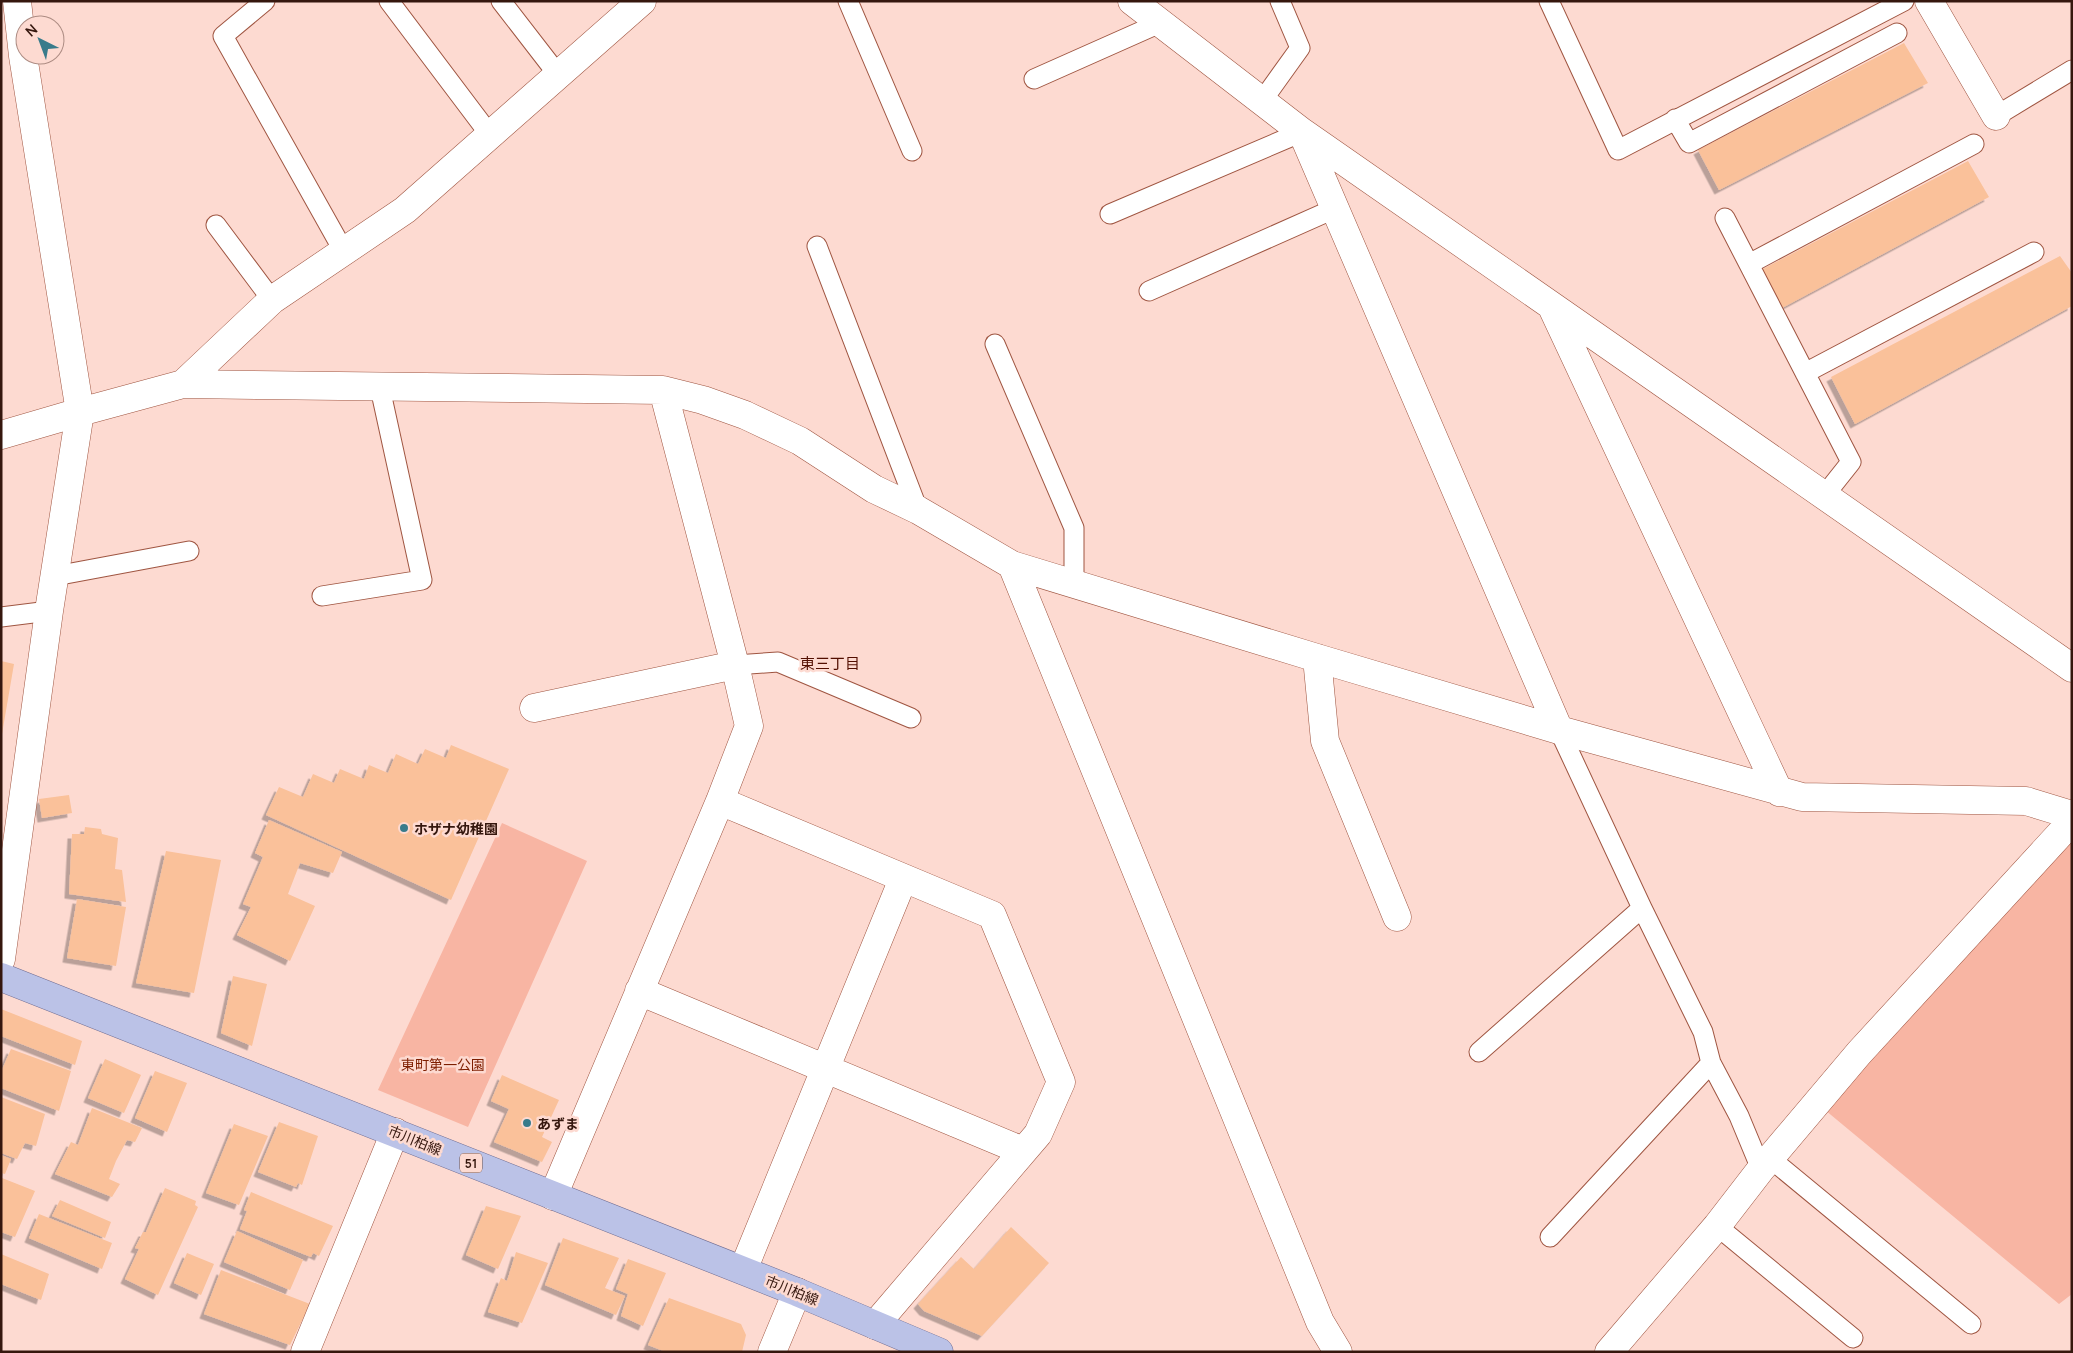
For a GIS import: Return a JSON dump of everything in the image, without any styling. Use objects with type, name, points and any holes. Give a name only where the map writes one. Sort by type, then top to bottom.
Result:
[{"type":"main road","name":"市川柏線","points":[[1,977],[743,1270],[939,1352]]},
{"type":"street","points":[[1,959],[49,611],[80,412],[23,56],[17,1]]},
{"type":"street","points":[[183,384],[272,300],[404,210],[559,76],[642,1]]},
{"type":"street","points":[[1132,1],[1302,132],[2072,668]]},
{"type":"street","points":[[1932,2],[1996,116]]},
{"type":"street","points":[[1302,132],[1560,730]]},
{"type":"street","points":[[1551,305],[1779,792]]},
{"type":"street","points":[[1,435],[183,384],[380,388],[663,390],[703,400],[745,415],[800,441],[874,489],[918,510],[1012,565],[1317,658],[1560,730],[1802,797],[2026,801],[2072,815]]},
{"type":"street","points":[[553,1196],[720,801],[749,726],[735,665],[663,390]]},
{"type":"street","points":[[1012,565],[1320,1322],[1338,1352]]},
{"type":"street","points":[[1317,658],[1325,741],[1397,917]]},
{"type":"street","points":[[534,708],[735,665]]},
{"type":"street","points":[[720,801],[992,914],[1061,1082],[1038,1134],[875,1325]]},
{"type":"street","points":[[1609,1352],[1717,1226],[1859,1053],[2072,821]]},
{"type":"street","points":[[743,1270],[903,878]]},
{"type":"street","points":[[639,991],[824,1070],[1023,1151]]},
{"type":"street","points":[[305,1352],[395,1132]]},
{"type":"street","points":[[772,1352],[797,1292]]},
{"type":"lane","points":[[266,1],[223,36],[343,250]]},
{"type":"lane","points":[[389,1],[490,135]]},
{"type":"lane","points":[[501,1],[559,76]]},
{"type":"lane","points":[[848,1],[912,151]]},
{"type":"lane","points":[[1262,101],[1300,48],[1280,1]]},
{"type":"lane","points":[[1549,1],[1618,150],[1904,1]]},
{"type":"lane","points":[[1034,79],[1160,23]]},
{"type":"lane","points":[[1676,119],[1689,143],[1897,33]]},
{"type":"lane","points":[[1996,116],[2072,70]]},
{"type":"lane","points":[[1110,214],[1302,132]]},
{"type":"lane","points":[[1749,264],[1974,144]]},
{"type":"lane","points":[[1149,292],[1336,208]]},
{"type":"lane","points":[[1725,218],[1851,462],[1824,496]]},
{"type":"lane","points":[[216,225],[272,300]]},
{"type":"lane","points":[[817,246],[918,510]]},
{"type":"lane","points":[[1805,373],[2034,252]]},
{"type":"lane","points":[[995,344],[1074,528],[1074,584]]},
{"type":"lane","points":[[322,596],[422,580],[380,388]]},
{"type":"lane","points":[[55,576],[189,550]]},
{"type":"lane","points":[[1,617],[49,611]]},
{"type":"lane","points":[[735,665],[778,662],[911,718]]},
{"type":"lane","points":[[1560,730],[1642,908],[1703,1032],[1712,1063],[1766,1164],[1971,1324]]},
{"type":"lane","points":[[1479,1052],[1642,908]]},
{"type":"lane","points":[[1550,1237],[1712,1063]]},
{"type":"lane","points":[[1717,1226],[1853,1338]]},
{"type":"green space","name":"東町第一公園","points":[[502,823],[587,861],[468,1127],[378,1090]]},
{"type":"green space","points":[[2072,832],[2072,1294],[2059,1304],[1825,1110]]},
{"type":"building","points":[[1904,43],[1928,83],[1719,190],[1698,150]]},
{"type":"building","points":[[1968,161],[1989,197],[1782,308],[1761,270]]},
{"type":"building","points":[[2060,256],[2072,273],[2072,306],[1855,424],[1831,377]]},
{"type":"building","points":[[1,661],[14,664],[2,734],[1,734]]},
{"type":"building","points":[[451,745],[509,769],[451,900],[266,815],[279,787],[303,797],[313,774],[334,783],[340,769],[364,779],[369,765],[388,773],[396,754],[418,764],[425,749],[446,758]]},
{"type":"building","points":[[69,795],[72,813],[42,818],[39,799]]},
{"type":"building","points":[[269,820],[342,852],[333,873],[300,863],[288,894],[315,906],[290,961],[237,935],[251,907],[243,904],[263,857],[255,853]]},
{"type":"building","points":[[85,827],[101,829],[102,834],[118,838],[115,869],[122,870],[126,902],[69,894],[72,834],[84,834]]},
{"type":"building","points":[[166,851],[221,860],[194,993],[136,983]]},
{"type":"building","points":[[77,899],[126,907],[116,966],[67,958]]},
{"type":"building","points":[[233,976],[267,984],[252,1046],[221,1033]]},
{"type":"building","points":[[1,1009],[82,1041],[75,1065],[1,1036]]},
{"type":"building","points":[[11,1049],[71,1071],[59,1111],[1,1088],[1,1072]]},
{"type":"building","points":[[105,1059],[141,1075],[124,1113],[88,1098]]},
{"type":"building","points":[[155,1071],[187,1083],[167,1132],[135,1118]]},
{"type":"building","points":[[502,1075],[559,1100],[542,1137],[552,1142],[542,1162],[494,1142],[509,1109],[491,1101]]},
{"type":"building","points":[[1,1097],[45,1114],[36,1146],[25,1143],[17,1159],[1,1153]]},
{"type":"building","points":[[92,1108],[142,1128],[135,1142],[127,1140],[116,1161],[109,1179],[120,1184],[112,1197],[55,1174],[71,1142],[78,1145]]},
{"type":"building","points":[[279,1122],[318,1136],[302,1185],[298,1183],[296,1187],[258,1172]]},
{"type":"building","points":[[234,1124],[268,1136],[239,1205],[206,1193]]},
{"type":"building","points":[[1,1155],[11,1159],[5,1174],[1,1173]]},
{"type":"building","points":[[2,1178],[35,1191],[15,1237],[1,1232]]},
{"type":"building","points":[[165,1188],[196,1201],[195,1205],[198,1207],[158,1295],[125,1279],[139,1249],[135,1248],[143,1232],[146,1232]]},
{"type":"building","points":[[251,1192],[333,1226],[319,1256],[313,1253],[311,1257],[240,1229],[247,1211],[244,1210]]},
{"type":"building","points":[[60,1200],[111,1222],[105,1238],[52,1216]]},
{"type":"building","points":[[486,1206],[521,1216],[498,1269],[466,1255]]},
{"type":"building","points":[[39,1214],[112,1243],[102,1269],[29,1238]]},
{"type":"building","points":[[1011,1227],[1049,1263],[982,1336],[924,1311],[918,1304],[961,1257],[974,1269]]},
{"type":"building","points":[[237,1231],[303,1260],[290,1290],[224,1262]]},
{"type":"building","points":[[563,1238],[619,1258],[605,1288],[625,1296],[616,1315],[545,1285]]},
{"type":"building","points":[[516,1252],[548,1263],[522,1323],[488,1312],[501,1278],[507,1281]]},
{"type":"building","points":[[187,1253],[214,1264],[201,1295],[174,1283]]},
{"type":"building","points":[[1,1254],[49,1274],[41,1300],[1,1284]]},
{"type":"building","points":[[628,1259],[666,1273],[643,1326],[621,1316],[628,1294],[616,1289]]},
{"type":"building","points":[[221,1270],[310,1304],[290,1345],[204,1314]]},
{"type":"building","points":[[669,1298],[741,1324],[746,1335],[742,1352],[666,1352],[648,1345]]},
{"type":"place","name":"ホザナ幼稚園","points":[[404,828]]},
{"type":"place","name":"あずま","points":[[527,1123]]},
{"type":"district","name":"東三丁目","points":[[830,663]]}]
